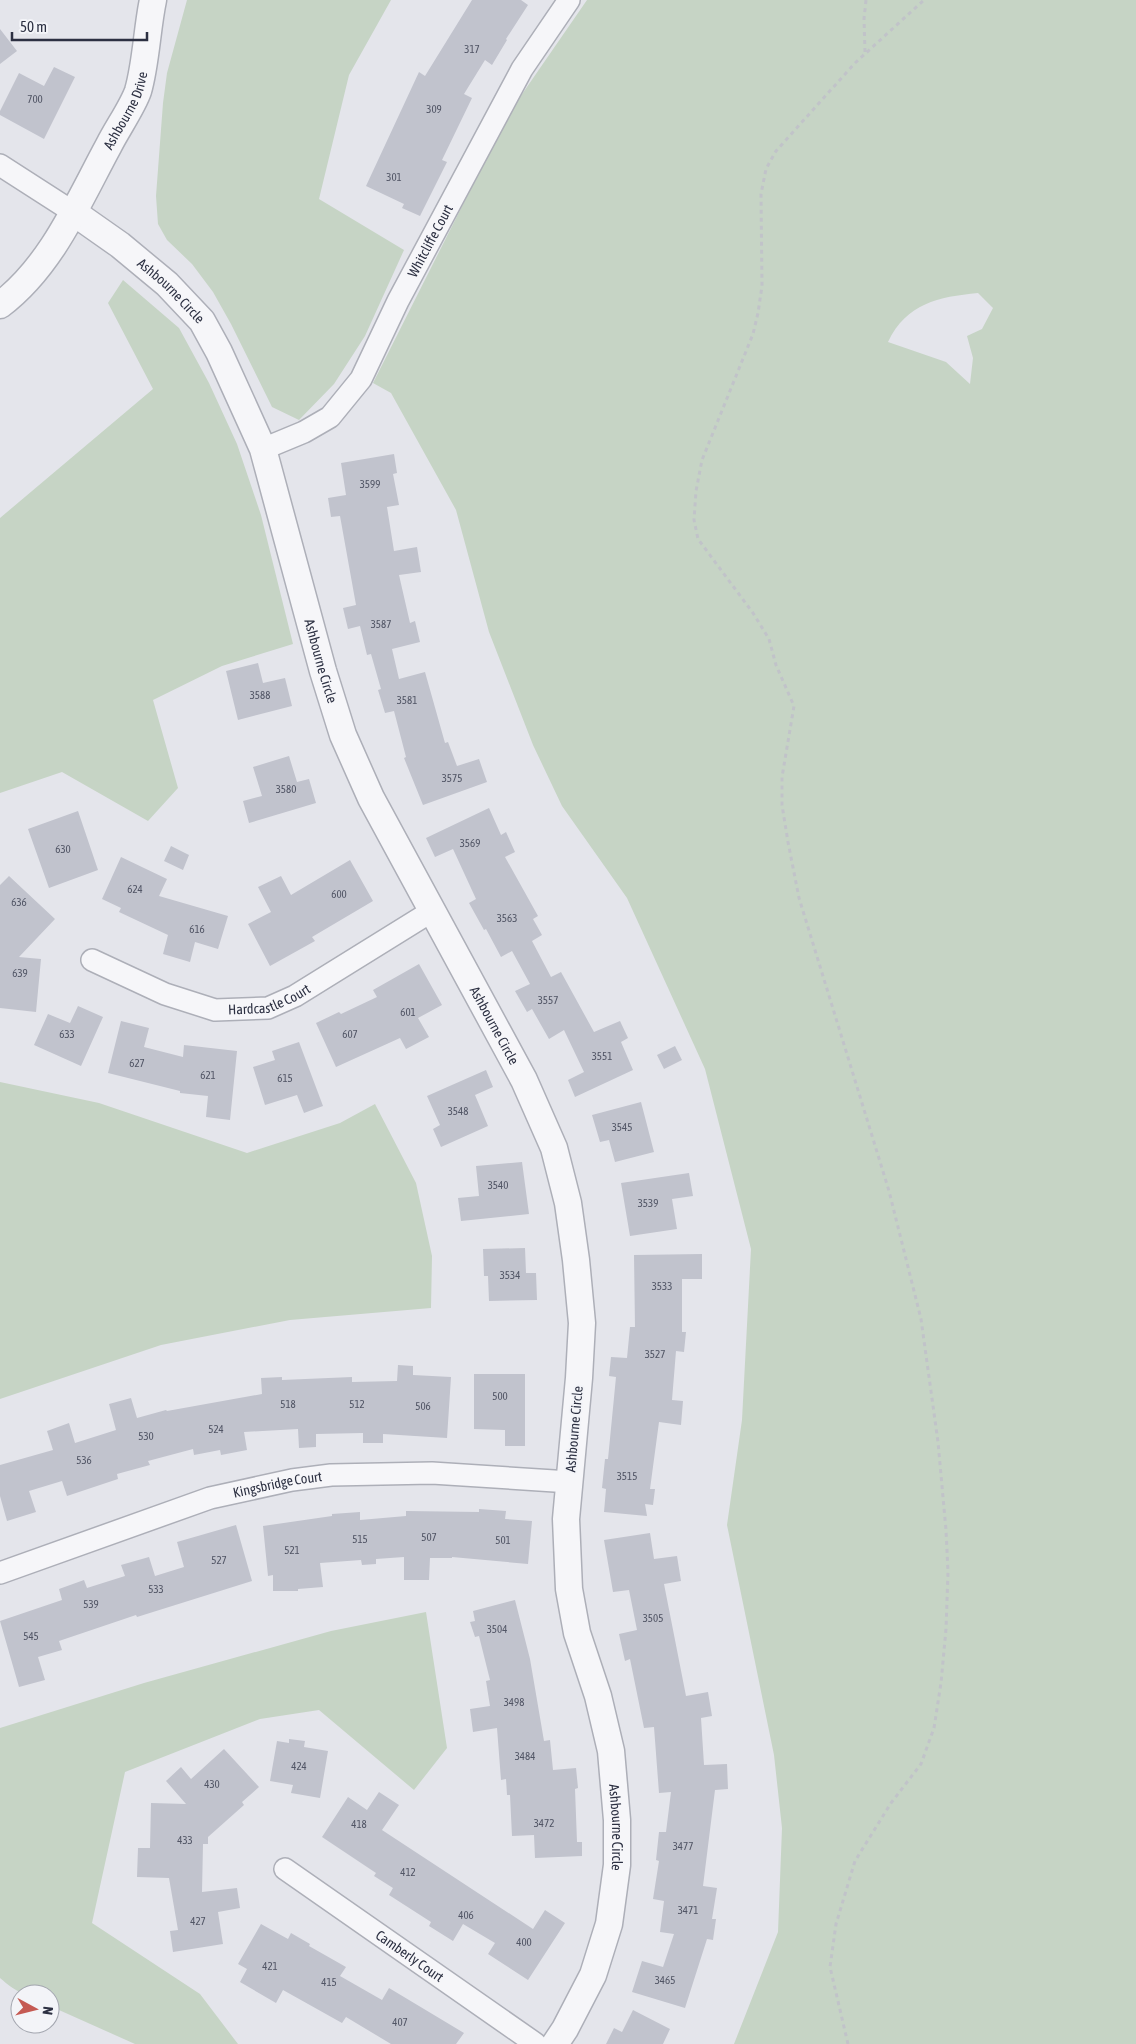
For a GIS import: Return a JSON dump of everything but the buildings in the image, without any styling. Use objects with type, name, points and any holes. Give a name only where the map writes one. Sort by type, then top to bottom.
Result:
[{"type":"street","name":"Ashbourne Drive","points":[[73,212],[138,92],[153,0]]},
{"type":"street","name":"Whitcliffe Court","points":[[263,449],[304,432],[330,417],[361,379],[398,301],[517,78],[569,0]]},
{"type":"street","points":[[0,165],[73,212],[52,246],[27,280],[13,295],[0,304]]},
{"type":"street","name":"Ashbourne Circle","points":[[73,212],[120,245],[161,279],[202,321],[219,352],[263,449],[323,671],[343,735],[371,798],[524,1080],[554,1148],[568,1203],[582,1323],[566,1519],[570,1588],[577,1633],[598,1696],[611,1751],[617,1820],[617,1865],[608,1924],[593,1974],[555,2044]]},
{"type":"street","name":"Hardcastle Court","points":[[92,960],[166,994],[215,1010],[268,1008],[295,996],[432,911]]},
{"type":"street","name":"Kingsbridge Court","points":[[0,1573],[210,1498],[292,1480],[331,1475],[432,1473],[570,1482]]},
{"type":"street","name":"Camberly Court","points":[[285,1868],[536,2044]]},
{"type":"path","points":[[865,53],[864,19],[866,0]]},
{"type":"path","points":[[848,2044],[830,1967],[836,1924],[855,1861],[891,1803],[921,1764],[934,1728],[941,1683],[947,1601],[948,1572],[943,1486],[926,1348],[909,1267],[889,1191],[799,898],[788,842],[782,805],[782,777],[794,706],[776,665],[769,639],[753,613],[698,539],[694,520],[696,491],[702,460],[753,334],[758,313],[762,286],[761,194],[766,169],[776,151],[865,53],[924,0]]},
{"type":"green space","points":[[187,0],[391,0],[349,75],[319,199],[404,250],[365,336],[334,384],[299,420],[272,407],[213,292],[192,264],[167,240],[158,224],[156,196],[163,103],[167,73]]},
{"type":"green space","points":[[587,0],[1136,0],[1136,2044],[734,2044],[778,1932],[782,1828],[774,1755],[727,1525],[742,1420],[751,1249],[705,1069],[627,898],[562,806],[533,745],[489,632],[456,510],[391,393],[373,383],[509,113]],"holes":[[[978,293],[993,308],[982,329],[967,336],[973,358],[970,384],[946,362],[888,342],[904,318],[914,310],[937,300]]]},
{"type":"green space","points":[[123,280],[179,328],[209,383],[237,444],[261,515],[293,644],[222,666],[153,700],[178,788],[148,821],[62,772],[0,793],[0,518],[153,389],[108,303]]},
{"type":"green space","points":[[0,1082],[99,1103],[247,1153],[340,1123],[375,1104],[416,1183],[432,1256],[431,1308],[290,1320],[161,1345],[0,1399]]},
{"type":"green space","points":[[426,1612],[447,1748],[414,1790],[319,1710],[260,1719],[125,1772],[92,1923],[200,1994],[238,2044],[135,2044],[60,2010],[60,1984],[10,1984],[10,1986],[0,1978],[0,1728],[144,1683],[331,1631]]}]
